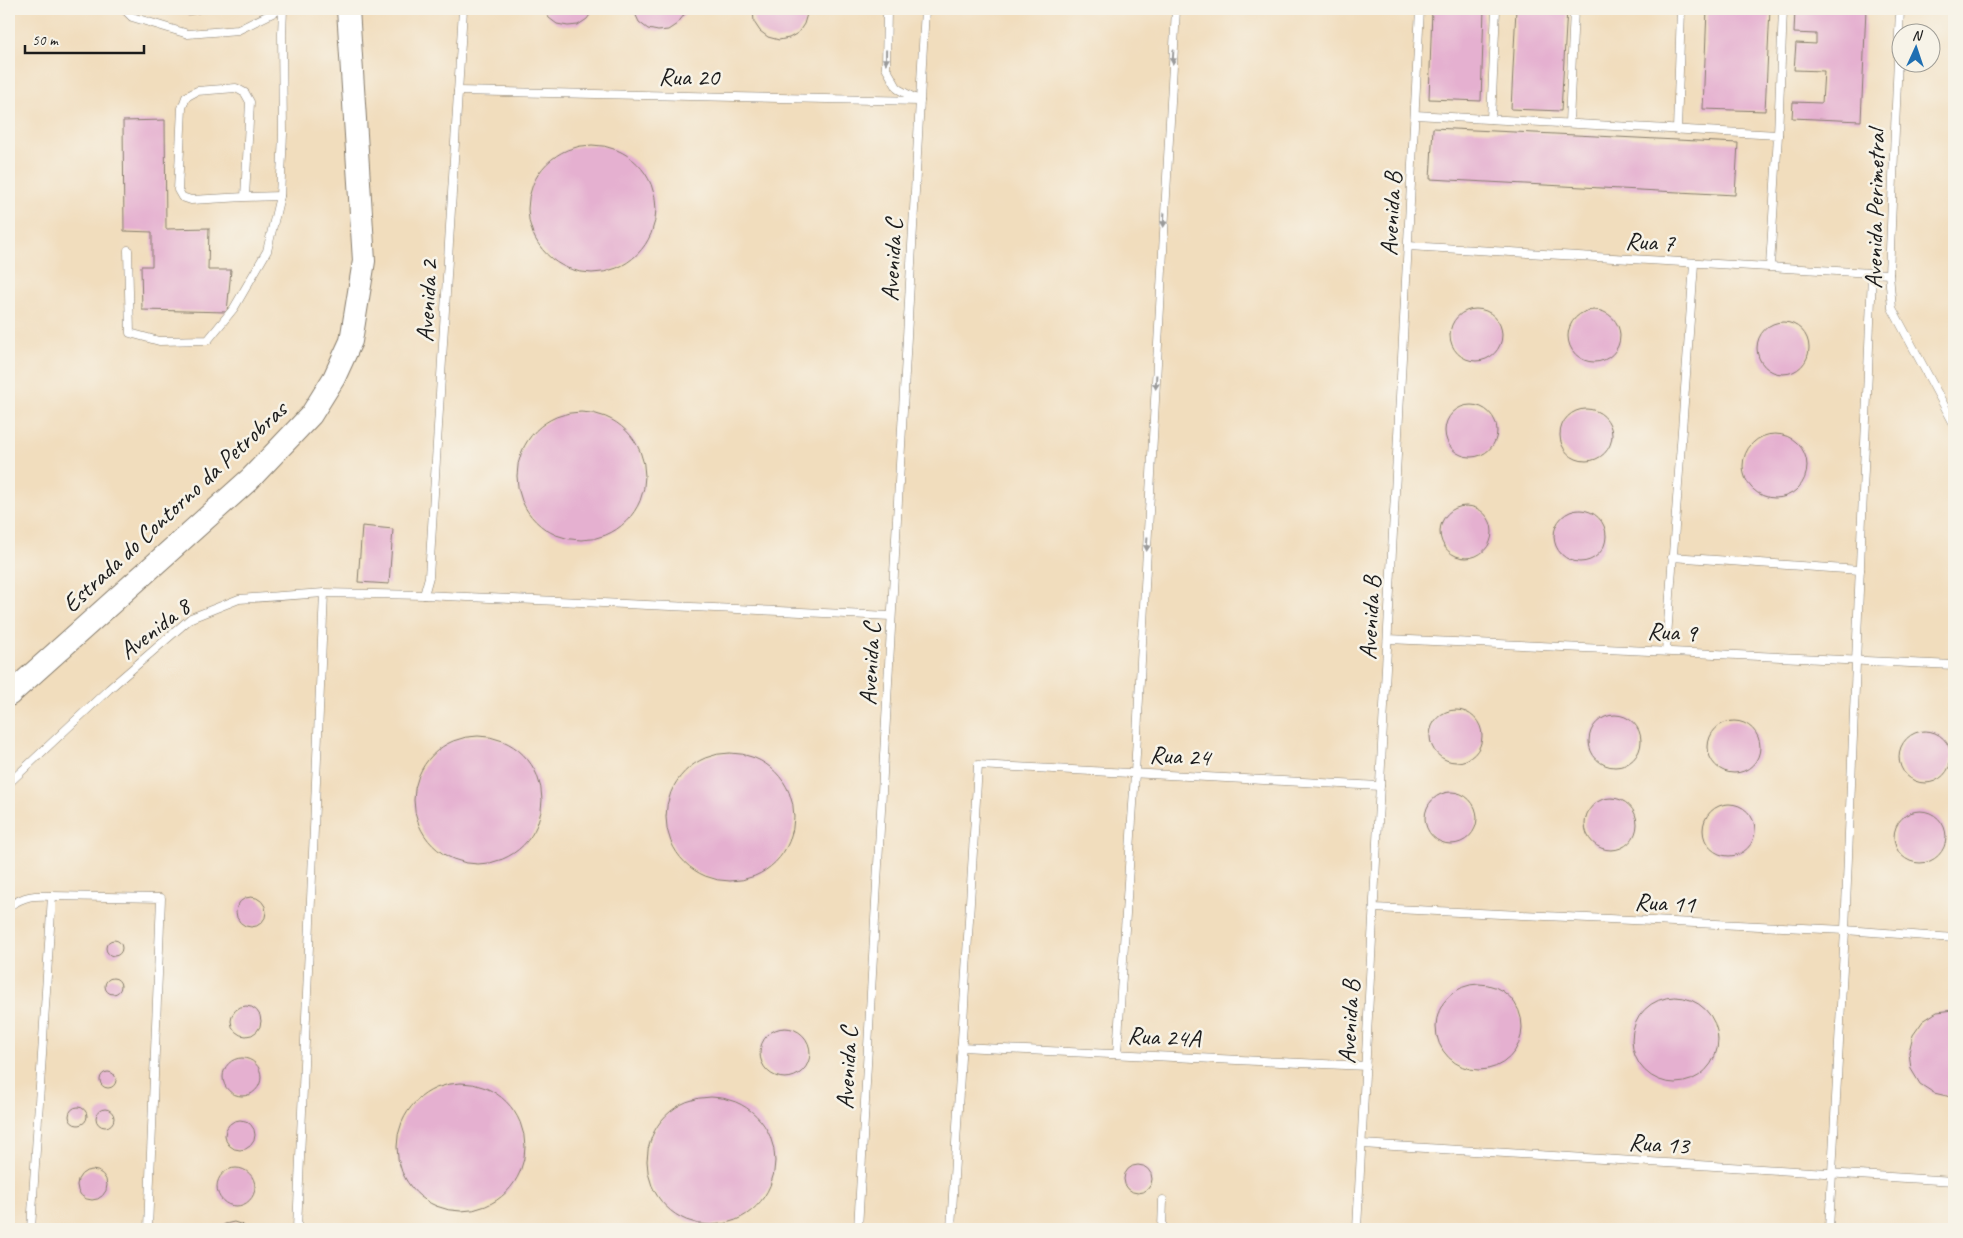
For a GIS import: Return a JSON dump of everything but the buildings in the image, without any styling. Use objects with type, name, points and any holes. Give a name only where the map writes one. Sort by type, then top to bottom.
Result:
[{"type":"main road","name":"Estrada do Contorno da Petrobras","points":[[9,695],[250,478],[311,414],[334,378],[351,341],[364,261],[348,9]]},
{"type":"lane","points":[[124,9],[132,17],[188,34],[238,30],[282,9],[283,134],[280,196],[267,251],[234,308],[208,340],[159,342],[130,333],[128,250]]},
{"type":"lane","name":"Avenida 2","points":[[424,595],[430,577],[463,9]]},
{"type":"lane","points":[[887,9],[886,68],[898,89],[920,101]]},
{"type":"lane","name":"Avenida C","points":[[858,1229],[925,9]]},
{"type":"lane","points":[[1117,1054],[1176,9]]},
{"type":"lane","name":"Avenida B","points":[[1357,1229],[1420,9]]},
{"type":"lane","points":[[1491,119],[1496,9]]},
{"type":"lane","points":[[1569,123],[1574,9]]},
{"type":"lane","points":[[1677,130],[1681,9]]},
{"type":"lane","points":[[1770,266],[1784,9]]},
{"type":"lane","name":"Avenida Perimetral","points":[[1900,9],[1889,274],[1892,308],[1954,424]]},
{"type":"lane","points":[[245,197],[250,102],[245,93],[236,88],[197,91],[186,97],[182,108],[178,190],[182,197],[191,200],[280,196]]},
{"type":"lane","name":"Rua 20","points":[[458,91],[920,101]]},
{"type":"lane","points":[[1415,115],[1778,135]]},
{"type":"lane","name":"Rua 7","points":[[1408,246],[1889,274]]},
{"type":"lane","points":[[1666,651],[1694,264]]},
{"type":"lane","points":[[1829,1229],[1845,930],[1872,274]]},
{"type":"lane","points":[[1672,557],[1860,570]]},
{"type":"lane","points":[[297,1229],[324,593]]},
{"type":"lane","name":"Avenida 8","points":[[9,783],[109,689],[191,618],[239,599],[324,593],[424,595],[891,616]]},
{"type":"lane","name":"Rua 9","points":[[1388,639],[1954,665]]},
{"type":"lane","name":"Rua 24","points":[[961,1047],[978,765],[1380,786]]},
{"type":"lane","points":[[9,906],[23,897],[34,895],[161,898],[148,1229]]},
{"type":"lane","points":[[30,1229],[52,896]]},
{"type":"lane","name":"Rua 11","points":[[1374,908],[1845,930],[1954,938]]},
{"type":"lane","points":[[951,1229],[961,1047]]},
{"type":"lane","name":"Rua 24A","points":[[961,1047],[1366,1066]]},
{"type":"lane","name":"Rua 13","points":[[1362,1144],[1954,1181]]},
{"type":"lane","points":[[1162,1229],[1163,1200]]}]
